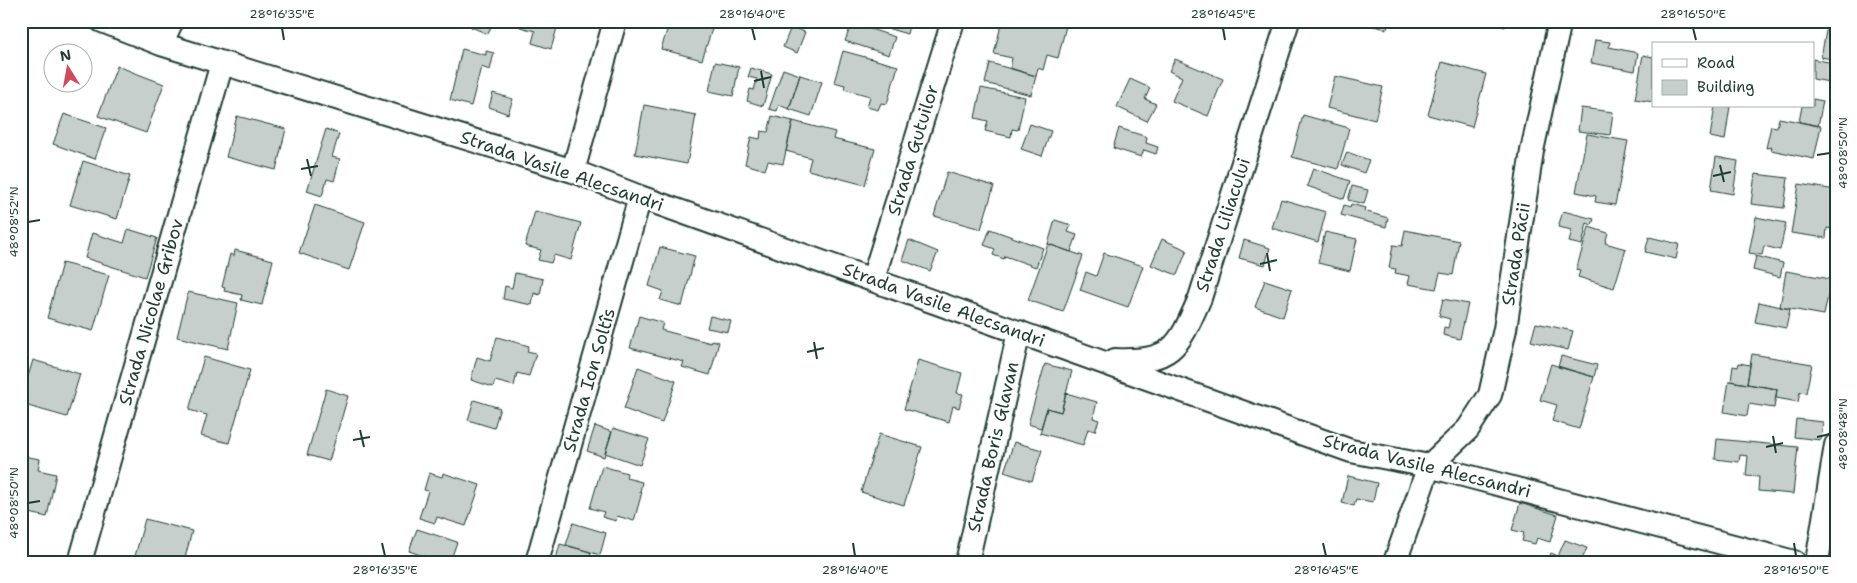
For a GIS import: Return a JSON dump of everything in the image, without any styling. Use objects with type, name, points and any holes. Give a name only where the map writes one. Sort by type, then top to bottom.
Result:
[{"type":"street","name":"Strada Vasile Alecsandri","points":[[102,21],[161,44],[573,170],[640,198],[873,279],[1351,451],[1429,466],[1794,562]]},
{"type":"street","points":[[161,44],[172,21]]},
{"type":"street","points":[[573,170],[615,21]]},
{"type":"street","name":"Strada Gutuilor","points":[[873,279],[953,21]]},
{"type":"street","name":"Strada Liliacului","points":[[1095,360],[1140,361],[1167,353],[1184,333],[1200,298],[1288,21]]},
{"type":"street","name":"Strada Păcii","points":[[1429,466],[1468,429],[1490,395],[1504,329],[1532,151],[1560,21]]},
{"type":"street","name":"Strada Nicolae Gribov","points":[[80,562],[222,63]]},
{"type":"street","name":"Strada Ion Soltîs","points":[[537,562],[640,198]]},
{"type":"street","name":"Strada Boris Glavan","points":[[967,562],[1019,332]]},
{"type":"street","points":[[1817,562],[1836,445]]},
{"type":"street","points":[[1395,562],[1429,466]]},
{"type":"building","points":[[473,21],[502,21],[501,25],[493,22],[488,34],[471,27]]},
{"type":"building","points":[[522,21],[559,21],[551,49],[532,43],[535,31],[520,27]]},
{"type":"building","points":[[670,21],[686,21],[712,29],[702,60],[661,49]]},
{"type":"building","points":[[863,21],[910,21],[907,34]]},
{"type":"building","points":[[1002,21],[1056,21],[1056,24],[1066,26],[1058,58],[1047,55],[1043,70],[1038,68],[1036,76],[1010,68],[1012,58],[994,54]]},
{"type":"building","points":[[1198,21],[1230,21],[1229,24],[1225,22],[1222,30]]},
{"type":"building","points":[[1369,21],[1389,21],[1387,29],[1368,25]]},
{"type":"building","points":[[1486,21],[1507,21],[1505,27]]},
{"type":"building","points":[[1828,21],[1836,21],[1836,60],[1821,57]]},
{"type":"building","points":[[852,23],[895,37],[889,55],[845,41]]},
{"type":"building","points":[[791,27],[805,32],[797,53],[783,47]]},
{"type":"building","points":[[1595,40],[1610,42],[1609,47],[1638,53],[1635,71],[1591,63]]},
{"type":"building","points":[[462,49],[486,55],[486,51],[494,53],[490,70],[481,67],[471,106],[450,100]]},
{"type":"building","points":[[843,51],[898,66],[887,104],[881,103],[878,110],[867,107],[870,96],[844,89],[845,85],[834,82]]},
{"type":"building","points":[[1643,55],[1652,57],[1652,102],[1635,99]]},
{"type":"building","points":[[1175,59],[1223,79],[1208,116],[1172,101],[1182,77],[1169,71]]},
{"type":"building","points":[[1814,59],[1833,63],[1829,82],[1814,79]]},
{"type":"building","points":[[715,62],[739,67],[733,96],[709,91]]},
{"type":"building","points":[[1442,62],[1486,74],[1472,127],[1428,115]]},
{"type":"building","points":[[990,63],[1036,76],[1031,95],[985,83]]},
{"type":"building","points":[[117,66],[164,84],[146,133],[98,116]]},
{"type":"building","points":[[751,68],[772,74],[763,106],[747,101],[750,89],[754,90],[757,79],[748,77]]},
{"type":"building","points":[[783,69],[800,75],[789,109],[779,105],[777,111],[769,109]]},
{"type":"building","points":[[800,75],[822,82],[811,116],[789,109]]},
{"type":"building","points":[[1335,76],[1383,87],[1375,120],[1327,108]]},
{"type":"building","points":[[1130,79],[1150,88],[1145,99],[1156,104],[1147,121],[1117,107]]},
{"type":"building","points":[[981,88],[1025,97],[1018,130],[1012,129],[1011,137],[985,131],[988,121],[975,118]]},
{"type":"building","points":[[493,93],[513,99],[508,114],[489,107]]},
{"type":"building","points":[[1814,99],[1823,101],[1818,126],[1799,122],[1802,108],[1814,108]]},
{"type":"building","points":[[644,105],[696,115],[687,164],[635,154]]},
{"type":"building","points":[[1581,108],[1613,112],[1610,135],[1578,131]]},
{"type":"building","points":[[1715,108],[1730,108],[1725,140],[1710,137]]},
{"type":"building","points":[[64,114],[106,128],[95,159],[53,144]]},
{"type":"building","points":[[1303,115],[1349,128],[1338,169],[1292,157]]},
{"type":"building","points":[[237,116],[286,129],[276,170],[226,157]]},
{"type":"building","points":[[772,116],[793,121],[783,164],[768,161],[765,170],[745,164],[751,137],[760,139],[761,131],[768,132]]},
{"type":"building","points":[[1779,118],[1821,126],[1814,159],[1771,150],[1772,147],[1766,148],[1771,126],[1777,127]]},
{"type":"building","points":[[793,121],[835,132],[833,139],[875,149],[865,185],[808,170],[811,158],[786,151]]},
{"type":"building","points":[[1030,124],[1051,131],[1042,156],[1021,149]]},
{"type":"building","points":[[1119,128],[1147,137],[1146,143],[1158,147],[1156,154],[1144,150],[1141,157],[1113,148]]},
{"type":"building","points":[[326,129],[339,134],[332,157],[340,159],[334,181],[327,179],[322,196],[307,191]]},
{"type":"building","points":[[1587,134],[1628,141],[1615,205],[1595,202],[1596,196],[1576,192]]},
{"type":"building","points":[[1347,152],[1369,160],[1364,173],[1342,165]]},
{"type":"building","points":[[1716,157],[1738,161],[1733,194],[1711,190]]},
{"type":"building","points":[[83,161],[130,176],[117,219],[70,205]]},
{"type":"building","points":[[1313,168],[1350,181],[1344,199],[1307,186]]},
{"type":"building","points":[[947,172],[994,186],[981,229],[934,216]]},
{"type":"building","points":[[1755,174],[1788,178],[1784,208],[1751,204]]},
{"type":"building","points":[[1799,184],[1836,190],[1836,230],[1827,228],[1826,238],[1791,233]]},
{"type":"building","points":[[1352,186],[1368,190],[1364,204],[1348,200]]},
{"type":"building","points":[[1281,199],[1326,212],[1318,242],[1272,228]]},
{"type":"building","points":[[1351,204],[1365,208],[1364,211],[1388,218],[1386,227],[1341,215],[1344,205],[1350,207]]},
{"type":"building","points":[[315,205],[365,222],[349,270],[299,253]]},
{"type":"building","points":[[535,211],[581,223],[571,260],[554,255],[551,263],[538,260],[541,250],[525,246]]},
{"type":"building","points":[[1563,211],[1594,219],[1592,225],[1587,223],[1582,245],[1569,242],[1572,230],[1558,227]]},
{"type":"building","points":[[1756,217],[1786,223],[1780,250],[1764,246],[1762,255],[1749,253]]},
{"type":"building","points":[[1055,220],[1071,225],[1068,232],[1077,235],[1071,252],[1048,244]]},
{"type":"building","points":[[1589,227],[1608,233],[1605,243],[1626,249],[1614,288],[1578,277],[1580,271],[1576,270]]},
{"type":"building","points":[[128,229],[157,238],[145,277],[85,258],[92,233],[124,243]]},
{"type":"building","points":[[990,229],[1043,248],[1036,267],[1005,256],[1004,259],[993,255],[995,249],[984,245]]},
{"type":"building","points":[[1405,230],[1459,241],[1453,275],[1440,273],[1436,289],[1408,284],[1410,276],[1395,273],[1396,269],[1389,268],[1393,245],[1402,246]]},
{"type":"building","points":[[1325,232],[1357,239],[1350,271],[1318,263]]},
{"type":"building","points":[[1649,237],[1679,244],[1676,259],[1645,252]]},
{"type":"building","points":[[1162,239],[1187,250],[1177,275],[1151,265]]},
{"type":"building","points":[[909,240],[938,252],[930,271],[902,260]]},
{"type":"building","points":[[1244,240],[1270,248],[1265,265],[1239,258]]},
{"type":"building","points":[[1048,244],[1083,256],[1063,312],[1028,300]]},
{"type":"building","points":[[660,247],[695,256],[682,306],[660,300],[663,291],[649,286]]},
{"type":"building","points":[[235,250],[273,260],[262,305],[241,300],[242,295],[224,291],[225,288],[222,287],[230,254],[234,256]]},
{"type":"building","points":[[1104,253],[1143,266],[1128,307],[1080,290],[1086,272],[1096,276]]},
{"type":"building","points":[[1756,256],[1783,263],[1780,277],[1753,270]]},
{"type":"building","points":[[62,263],[109,275],[93,331],[47,318]]},
{"type":"building","points":[[1786,271],[1836,280],[1836,292],[1829,291],[1824,315],[1780,307]]},
{"type":"building","points":[[515,273],[543,279],[540,295],[534,293],[532,305],[503,299],[505,286],[512,288]]},
{"type":"building","points":[[1265,280],[1292,289],[1283,317],[1255,307]]},
{"type":"building","points":[[188,292],[238,303],[228,349],[177,337]]},
{"type":"building","points":[[1443,299],[1468,304],[1460,339],[1443,335],[1444,327],[1448,328],[1450,319],[1439,316]]},
{"type":"building","points":[[1759,302],[1790,309],[1786,328],[1755,322]]},
{"type":"building","points":[[639,316],[663,323],[661,330],[711,343],[712,340],[719,342],[710,375],[682,367],[684,362],[630,348]]},
{"type":"building","points":[[710,316],[731,321],[728,332],[707,328]]},
{"type":"building","points":[[1536,323],[1573,331],[1568,350],[1531,341]]},
{"type":"building","points":[[497,337],[529,346],[527,351],[536,353],[529,376],[517,373],[514,386],[495,381],[493,387],[471,380],[477,357],[490,361]]},
{"type":"building","points":[[1752,354],[1812,364],[1806,393],[1800,392],[1798,402],[1776,398],[1777,389],[1747,384]]},
{"type":"building","points":[[1561,356],[1597,365],[1594,377],[1558,367]]},
{"type":"building","points":[[204,357],[250,370],[229,443],[201,436],[207,415],[189,410]]},
{"type":"building","points":[[33,360],[80,374],[67,417],[21,404]]},
{"type":"building","points":[[918,360],[962,373],[957,393],[963,394],[959,408],[953,406],[949,422],[904,409]]},
{"type":"building","points":[[1739,363],[1750,365],[1747,384],[1731,381],[1733,366],[1738,367]]},
{"type":"building","points":[[1045,364],[1072,371],[1061,412],[1047,408],[1041,428],[1028,424]]},
{"type":"building","points":[[1551,364],[1594,377],[1579,429],[1552,421],[1557,405],[1540,400]]},
{"type":"building","points":[[638,367],[676,381],[662,423],[624,409]]},
{"type":"building","points":[[1729,381],[1777,389],[1774,408],[1749,404],[1747,416],[1724,412]]},
{"type":"building","points":[[326,389],[348,396],[329,461],[307,455]]},
{"type":"building","points":[[1066,393],[1097,402],[1093,418],[1099,420],[1095,431],[1088,429],[1083,445],[1040,433],[1047,408],[1061,412]]},
{"type":"building","points":[[474,400],[500,408],[494,428],[468,420]]},
{"type":"building","points":[[1796,419],[1823,422],[1821,440],[1794,437]]},
{"type":"building","points":[[595,426],[612,432],[604,457],[587,451]]},
{"type":"building","points":[[613,428],[649,439],[640,465],[605,453]]},
{"type":"building","points":[[879,434],[922,447],[904,505],[861,492]]},
{"type":"building","points":[[1717,439],[1798,447],[1793,494],[1758,491],[1759,477],[1746,476],[1748,456],[1740,455],[1739,462],[1715,459]]},
{"type":"building","points":[[1014,442],[1042,450],[1032,481],[1004,472]]},
{"type":"building","points":[[23,456],[40,459],[38,470],[56,474],[47,517],[21,511],[21,464]]},
{"type":"building","points":[[602,466],[627,473],[626,478],[642,482],[640,492],[642,492],[634,521],[617,516],[616,521],[602,517],[604,512],[590,508]]},
{"type":"building","points":[[429,473],[442,477],[443,473],[480,485],[466,526],[437,517],[435,523],[419,518],[428,491],[424,490]]},
{"type":"building","points":[[1348,476],[1377,483],[1373,502],[1356,499],[1354,506],[1342,503]]},
{"type":"building","points":[[1520,503],[1558,515],[1550,542],[1537,538],[1535,544],[1522,541],[1524,533],[1512,530]]},
{"type":"building","points":[[145,519],[192,531],[184,562],[140,562],[134,560]]},
{"type":"building","points":[[573,523],[606,533],[600,555],[566,545]]},
{"type":"building","points":[[417,529],[457,542],[450,562],[441,562],[409,551]]},
{"type":"building","points":[[1565,540],[1587,548],[1581,562],[1548,562],[1551,553],[1558,556]]},
{"type":"building","points":[[560,544],[591,552],[589,562],[566,562],[556,559]]},
{"type":"building","points":[[876,557],[891,562],[875,562]]}]
